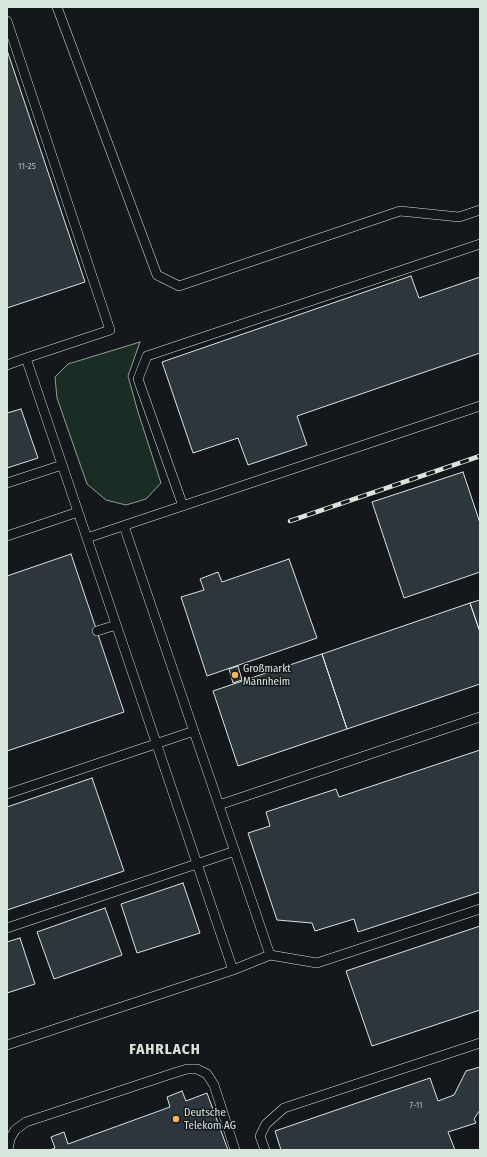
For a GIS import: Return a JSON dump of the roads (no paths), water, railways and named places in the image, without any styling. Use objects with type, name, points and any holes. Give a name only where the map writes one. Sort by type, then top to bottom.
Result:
[{"type":"lane","points":[[57,7],[158,275],[179,286],[400,211],[460,217],[480,210]]},
{"type":"lane","points":[[7,21],[110,330],[7,365]]},
{"type":"lane","points":[[183,506],[138,379],[147,356],[480,244]]},
{"type":"lane","points":[[26,358],[233,970]]},
{"type":"lane","points":[[87,538],[480,406]]},
{"type":"lane","points":[[7,483],[62,465]]},
{"type":"lane","points":[[7,536],[78,512]]},
{"type":"lane","points":[[124,526],[270,955]]},
{"type":"lane","points":[[97,631],[116,624]]},
{"type":"lane","points":[[219,805],[480,717]]},
{"type":"lane","points":[[7,794],[194,731]]},
{"type":"lane","points":[[7,928],[235,851]]},
{"type":"lane","points":[[7,1045],[233,970],[270,955],[318,963],[480,909]]},
{"type":"lane","points":[[265,1150],[260,1136],[266,1124],[284,1108],[480,1043]]},
{"type":"lane","points":[[8,1150],[10,1139],[15,1130],[26,1122],[188,1069],[197,1069],[207,1074],[214,1085],[235,1150]]},
{"type":"railway","points":[[290,521],[480,456]]},
{"type":"place","name":"Großmarkt Mannheim","points":[[235,675]]},
{"type":"place","name":"Deutsche Telekom AG","points":[[176,1119]]},
{"type":"district","name":"FAHRLACH","points":[[165,1050]]}]
